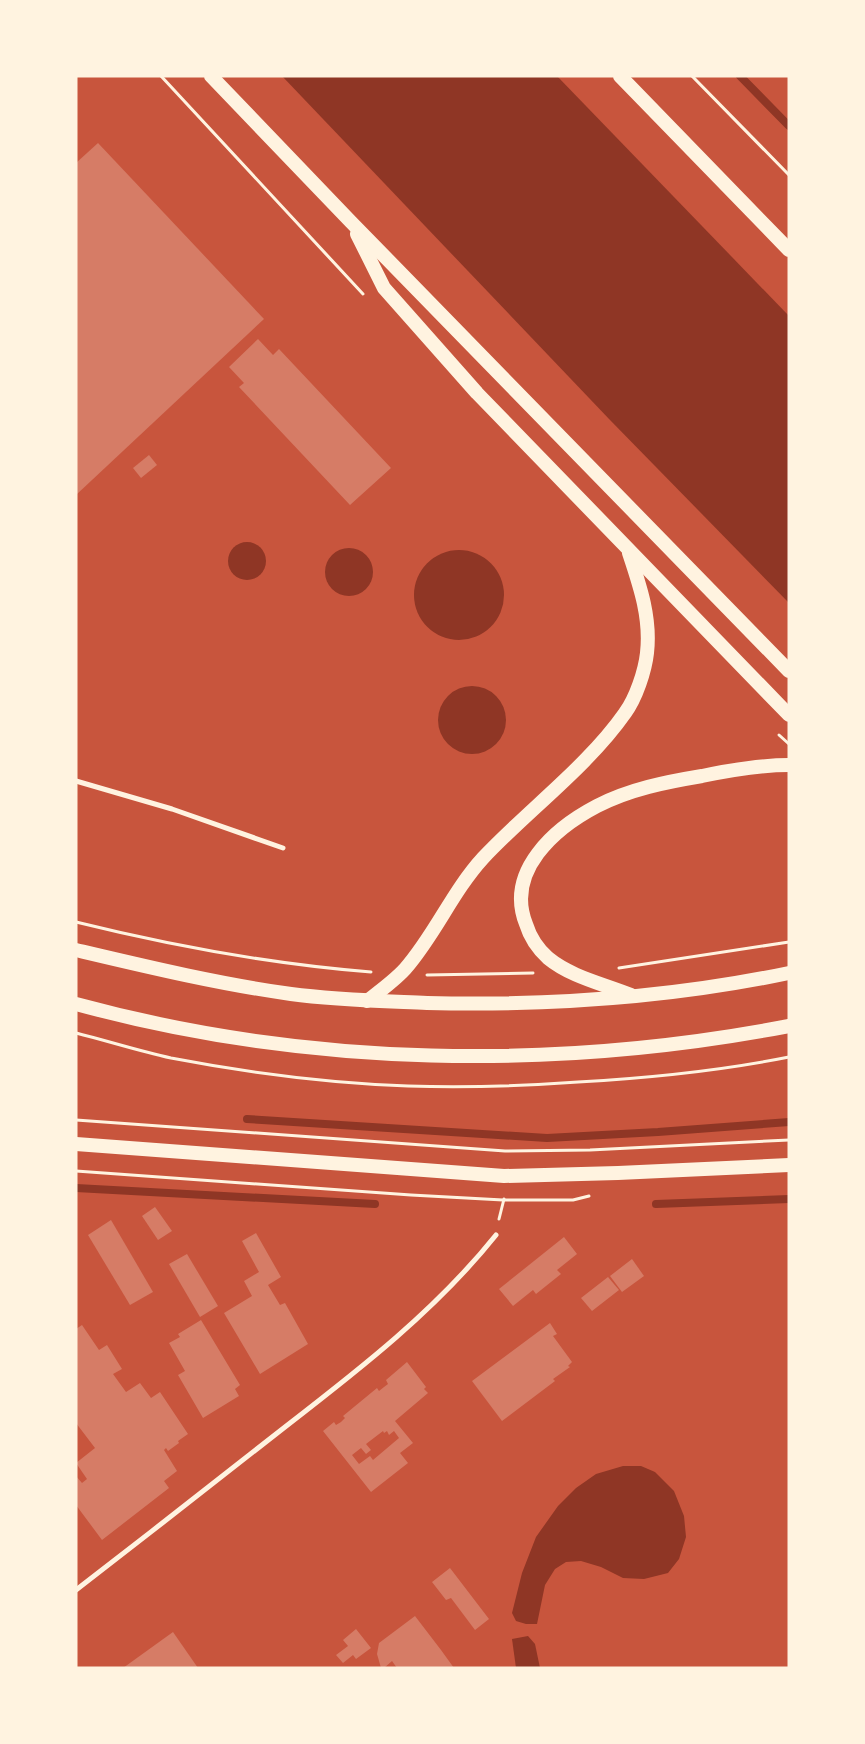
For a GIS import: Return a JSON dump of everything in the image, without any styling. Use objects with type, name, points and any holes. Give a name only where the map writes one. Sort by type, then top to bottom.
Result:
[{"type":"highway","points":[[211,76],[789,671]]},
{"type":"highway","points":[[620,76],[789,250]]},
{"type":"highway","points":[[351,222],[384,288],[477,393],[789,715]]},
{"type":"highway","points":[[367,1001],[400,974],[434,930],[458,889],[482,859],[584,759],[627,711],[641,680],[647,653],[647,626],[643,595],[627,548]]},
{"type":"highway","points":[[637,996],[569,970],[548,958],[531,938],[522,915],[521,894],[525,873],[538,852],[556,834],[596,806],[626,793],[655,784],[735,770],[772,765],[789,765]]},
{"type":"highway","points":[[76,950],[203,980],[293,994],[367,1001],[476,1004],[582,1001],[702,989],[789,973]]},
{"type":"highway","points":[[76,1004],[174,1028],[324,1049],[384,1054],[494,1056],[568,1054],[642,1047],[789,1026]]},
{"type":"highway","points":[[76,1144],[504,1176],[618,1173],[789,1164]]},
{"type":"street","points":[[76,781],[172,809],[283,848]]},
{"type":"street","points":[[76,1590],[355,1372],[431,1305],[474,1262],[496,1235]]},
{"type":"path","points":[[692,76],[789,175]]},
{"type":"path","points":[[76,922],[224,954],[330,969],[444,975],[519,974],[569,970]]},
{"type":"path","points":[[612,969],[789,942]]},
{"type":"path","points":[[76,1120],[505,1151],[590,1150],[789,1140]]},
{"type":"shaded area","points":[[282,76],[557,76],[789,316],[789,603],[610,420]]},
{"type":"shaded area","points":[[247,542],[254,543],[260,548],[265,554],[265,568],[260,574],[254,579],[247,580],[240,579],[234,574],[229,568],[228,561],[229,554],[234,548],[240,543]]},
{"type":"shaded area","points":[[349,548],[358,550],[366,555],[371,563],[373,572],[371,581],[366,589],[358,594],[349,596],[340,594],[332,589],[327,581],[325,572],[327,563],[332,555],[340,550]]},
{"type":"shaded area","points":[[459,550],[476,554],[491,563],[500,578],[504,595],[500,612],[491,627],[476,636],[459,640],[442,636],[427,627],[418,612],[414,595],[418,578],[427,563],[442,554]]},
{"type":"shaded area","points":[[472,686],[485,689],[496,696],[503,707],[506,720],[503,733],[496,744],[485,751],[472,754],[459,751],[448,744],[441,733],[438,720],[441,707],[448,696],[459,689]]},
{"type":"shaded area","points":[[623,1466],[641,1466],[655,1472],[674,1491],[684,1516],[686,1537],[679,1559],[668,1573],[644,1579],[623,1578],[601,1567],[581,1561],[566,1562],[555,1569],[545,1585],[537,1624],[526,1624],[516,1621],[512,1613],[522,1573],[536,1537],[558,1506],[576,1488],[596,1474]]},
{"type":"shaded area","points":[[528,1636],[535,1644],[540,1668],[516,1668],[512,1639]]},
{"type":"building","points":[[98,143],[264,319],[76,495],[76,163]]},
{"type":"building","points":[[258,339],[273,355],[279,349],[391,468],[350,505],[239,387],[244,383],[229,367]]},
{"type":"building","points":[[149,455],[157,465],[141,478],[133,468]]},
{"type":"building","points":[[155,1207],[172,1231],[158,1240],[142,1216]]},
{"type":"building","points":[[111,1220],[153,1292],[130,1305],[88,1235]]},
{"type":"building","points":[[256,1233],[281,1277],[268,1285],[280,1305],[285,1303],[308,1344],[260,1374],[224,1313],[252,1296],[244,1281],[259,1272],[242,1241]]},
{"type":"building","points":[[564,1237],[577,1254],[557,1270],[561,1274],[536,1294],[533,1290],[513,1306],[499,1289]]},
{"type":"building","points":[[187,1254],[218,1306],[200,1317],[169,1264]]},
{"type":"building","points":[[632,1259],[644,1276],[622,1292],[610,1276]]},
{"type":"building","points":[[608,1277],[619,1290],[592,1311],[581,1298]]},
{"type":"building","points":[[201,1320],[240,1385],[235,1389],[239,1396],[203,1418],[178,1375],[185,1371],[169,1343],[180,1337],[178,1334]]},
{"type":"building","points":[[550,1323],[557,1334],[553,1336],[572,1362],[568,1366],[570,1367],[553,1379],[555,1381],[502,1421],[472,1381]]},
{"type":"building","points":[[82,1325],[99,1350],[107,1345],[122,1369],[113,1374],[126,1392],[140,1383],[151,1398],[160,1392],[188,1434],[168,1451],[166,1448],[164,1450],[177,1471],[164,1481],[169,1488],[102,1540],[76,1505],[76,1476],[82,1483],[87,1479],[76,1463],[95,1448],[76,1423],[76,1329]]},
{"type":"building","points":[[407,1362],[426,1387],[424,1389],[428,1393],[395,1421],[413,1443],[400,1453],[408,1463],[371,1492],[323,1431],[334,1422],[336,1425],[341,1422],[345,1418],[343,1416],[377,1388],[379,1391],[388,1384],[386,1380]],"holes":[[[383,1431],[384,1433],[387,1431],[389,1435],[394,1431],[399,1438],[373,1460],[370,1456],[359,1464],[352,1455],[361,1448],[366,1454],[371,1450],[366,1444]]]},
{"type":"building","points":[[450,1568],[489,1619],[475,1630],[451,1598],[446,1600],[432,1582]]},
{"type":"building","points":[[415,1616],[454,1668],[397,1668],[392,1661],[384,1668],[381,1668],[377,1654],[379,1643]]},
{"type":"building","points":[[356,1629],[371,1648],[356,1659],[353,1655],[343,1663],[336,1655],[348,1646],[343,1640]]},
{"type":"building","points":[[173,1632],[198,1668],[123,1668]]},
{"type":"waterway","points":[[740,76],[789,126]]},
{"type":"waterway","points":[[247,1119],[547,1138],[789,1122]]},
{"type":"waterway","points":[[76,1188],[375,1204]]},
{"type":"waterway","points":[[656,1204],[789,1199]]}]
